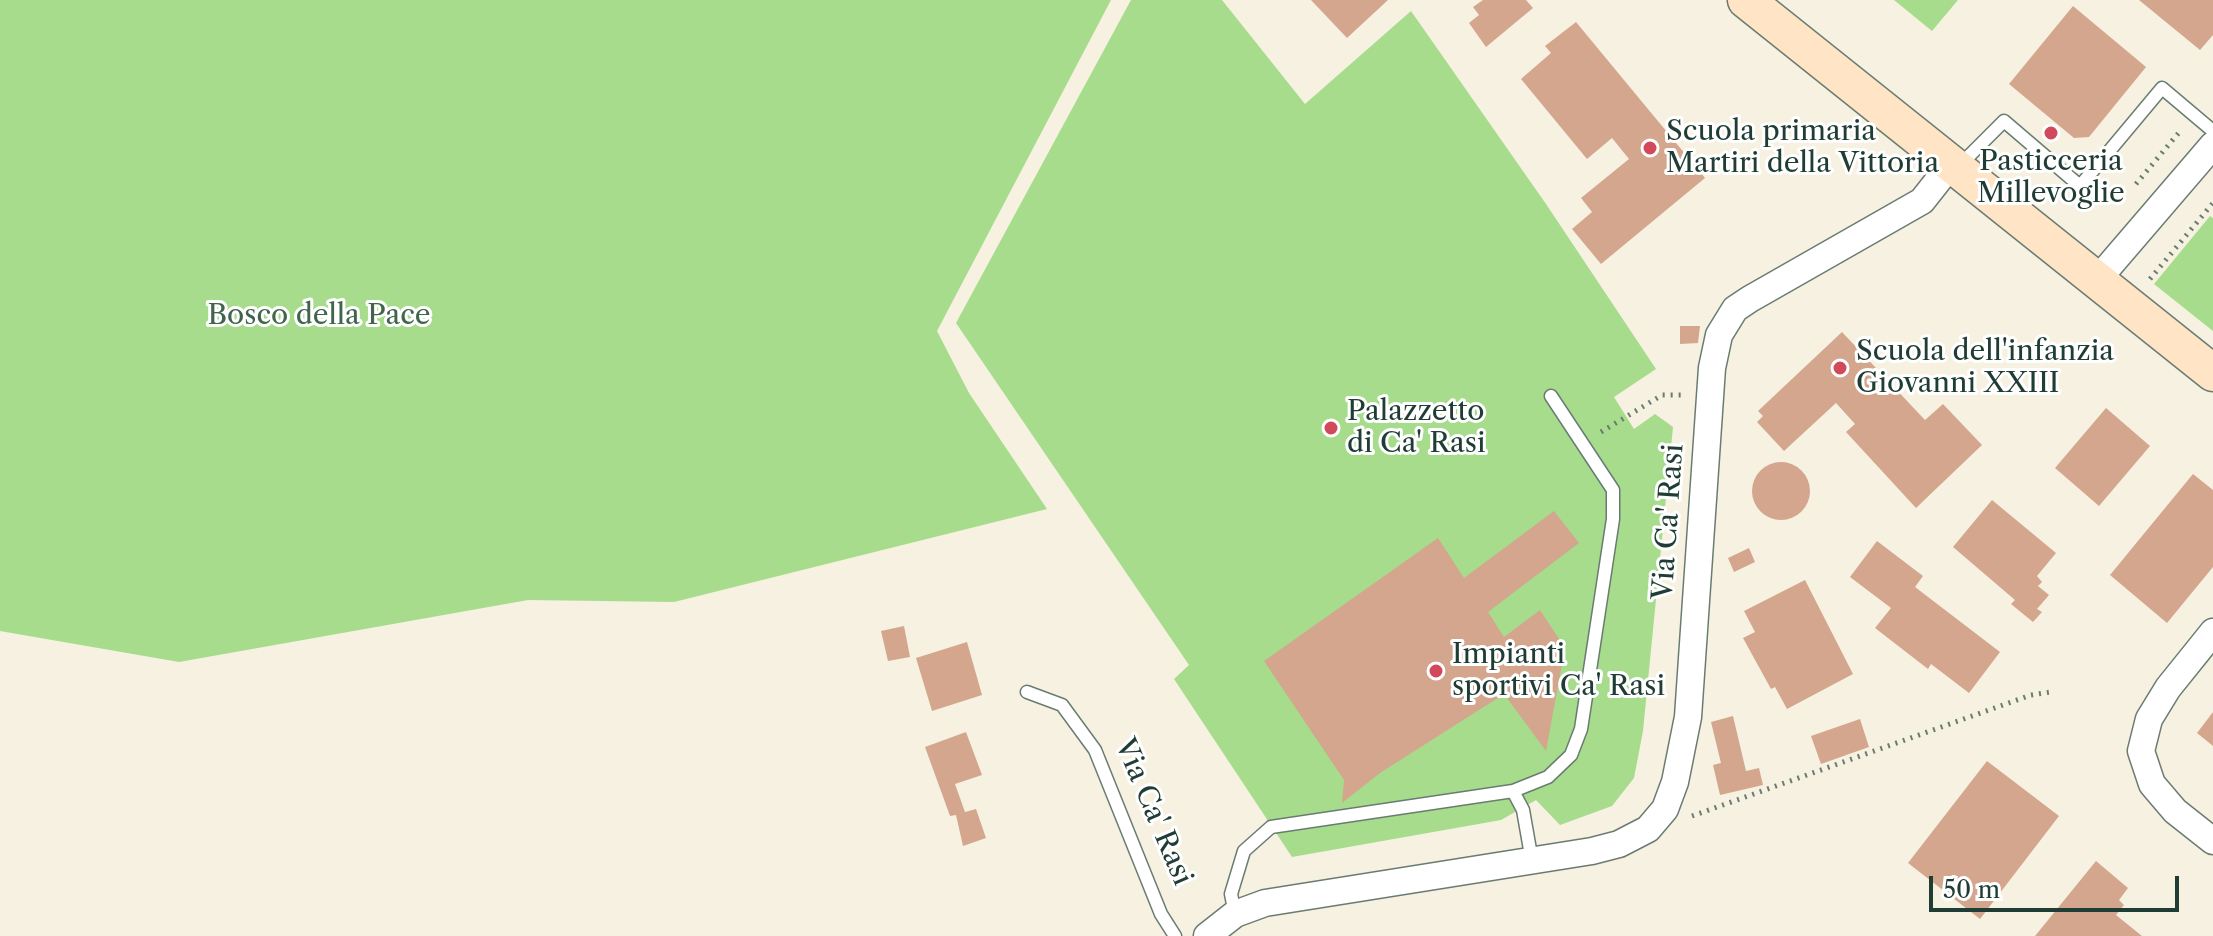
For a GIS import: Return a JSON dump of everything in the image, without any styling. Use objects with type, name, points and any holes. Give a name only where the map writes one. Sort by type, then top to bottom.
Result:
[{"type":"street","points":[[1746,0],[2213,373]]},
{"type":"street","points":[[2098,279],[2213,145]]},
{"type":"street","name":"Via Ca' Rasi","points":[[1665,809],[1675,782],[1688,717],[1710,395],[1719,335],[1735,309],[1922,201],[1955,165]]},
{"type":"street","points":[[2213,632],[2168,688],[2149,719],[2141,751],[2152,784],[2175,811],[2213,841]]},
{"type":"street","points":[[1207,936],[1235,914],[1265,903],[1532,861],[1619,844],[1648,829],[1665,809]]},
{"type":"lane","points":[[1955,165],[2004,121],[2080,186],[2162,88],[2213,131]]},
{"type":"lane","points":[[1235,914],[1231,894],[1244,851],[1271,827],[1513,791],[1548,777],[1571,755],[1581,729],[1613,519],[1613,490],[1551,396]]},
{"type":"lane","name":"Via Ca' Rasi","points":[[1027,692],[1062,705],[1095,750],[1161,914],[1175,936]]},
{"type":"lane","points":[[1513,791],[1523,810],[1532,861]]},
{"type":"path","points":[[2126,196],[2194,115]]},
{"type":"path","points":[[2143,287],[2213,203]]},
{"type":"path","points":[[1582,443],[1662,395],[1710,395]]},
{"type":"path","points":[[1665,809],[1682,817],[1697,816],[2031,695],[2051,692]]},
{"type":"green space","name":"Bosco della Pace","points":[[0,0],[1111,0],[937,331],[969,393],[1047,509],[674,602],[528,600],[179,662],[0,631]]},
{"type":"green space","name":"Palazzetto di Ca' Rasi","points":[[1131,0],[1222,0],[1305,104],[1411,11],[1546,204],[1656,369],[1614,397],[1634,429],[1655,414],[1673,427],[1643,731],[1634,778],[1612,806],[1560,825],[1536,800],[1501,820],[1292,857],[1174,679],[1189,665],[956,323]]},
{"type":"green space","points":[[1894,0],[1958,0],[1932,31]]},
{"type":"green space","points":[[2210,216],[2213,218],[2213,331],[2154,284]]},
{"type":"building","points":[[1311,0],[1388,0],[1347,38]]},
{"type":"building","points":[[1483,0],[1526,0],[1533,8],[1486,47],[1469,23],[1479,15],[1473,7]]},
{"type":"building","points":[[2139,0],[2213,0],[2213,35],[2200,50]]},
{"type":"building","points":[[2073,6],[2146,67],[2089,137],[2074,138],[2009,84]]},
{"type":"building","name":"Scuola primaria Martiri della Vittoria","points":[[1576,22],[1705,178],[1601,264],[1572,229],[1592,212],[1581,198],[1629,159],[1612,138],[1587,159],[1521,79],[1551,53],[1545,46]]},
{"type":"building","points":[[1680,326],[1700,326],[1698,343],[1680,344]]},
{"type":"building","name":"Scuola dell'infanzia Giovanni XXIII","points":[[1842,332],[1925,420],[1943,404],[1982,445],[1916,508],[1846,432],[1855,424],[1836,403],[1784,451],[1757,422],[1763,416],[1758,411]]},
{"type":"building","points":[[2106,408],[2150,446],[2099,506],[2055,468]]},
{"type":"building","points":[[1781,462],[1802,470],[1810,491],[1802,512],[1781,520],[1760,512],[1752,491],[1760,470]]},
{"type":"building","points":[[2193,474],[2213,490],[2213,567],[2167,623],[2110,575]]},
{"type":"building","points":[[1992,500],[2056,553],[2037,576],[2042,582],[2038,586],[2049,595],[2037,609],[2042,612],[2033,622],[2011,604],[2015,600],[1953,547]]},
{"type":"building","name":"Impianti sportivi Ca' Rasi","points":[[1554,511],[1579,543],[1488,612],[1504,637],[1540,610],[1565,648],[1546,751],[1504,694],[1380,773],[1342,803],[1344,780],[1264,661],[1438,538],[1464,578]]},
{"type":"building","points":[[1877,541],[1923,576],[1915,587],[2000,652],[1969,693],[1931,664],[1928,669],[1875,628],[1891,608],[1850,577]]},
{"type":"building","points":[[1749,548],[1755,562],[1734,572],[1728,558]]},
{"type":"building","points":[[1805,580],[1853,674],[1787,709],[1775,687],[1771,689],[1743,638],[1755,632],[1744,611]]},
{"type":"building","points":[[904,626],[910,657],[888,661],[881,631]]},
{"type":"building","points":[[967,642],[982,695],[932,711],[916,658]]},
{"type":"building","points":[[2213,712],[2213,746],[2197,733]]},
{"type":"building","points":[[1733,716],[1746,771],[1759,768],[1763,785],[1720,795],[1713,765],[1721,763],[1711,722]]},
{"type":"building","points":[[1860,719],[1869,747],[1821,764],[1811,736]]},
{"type":"building","points":[[966,732],[982,775],[955,784],[965,812],[976,809],[986,838],[963,846],[956,815],[950,816],[925,747]]},
{"type":"building","points":[[1987,761],[2059,816],[1980,919],[1908,863]]},
{"type":"building","points":[[2096,861],[2128,888],[2119,900],[2124,905],[2116,915],[2142,936],[2035,936]]},
{"type":"place","name":"Pasticceria Millevoglie","points":[[2051,133]]},
{"type":"place","name":"Scuola primaria Martiri della Vittoria","points":[[1650,148]]},
{"type":"place","name":"Scuola dell'infanzia Giovanni XXIII","points":[[1840,368]]},
{"type":"place","name":"Palazzetto di Ca' Rasi","points":[[1331,428]]},
{"type":"place","name":"Impianti sportivi Ca' Rasi","points":[[1436,671]]}]
